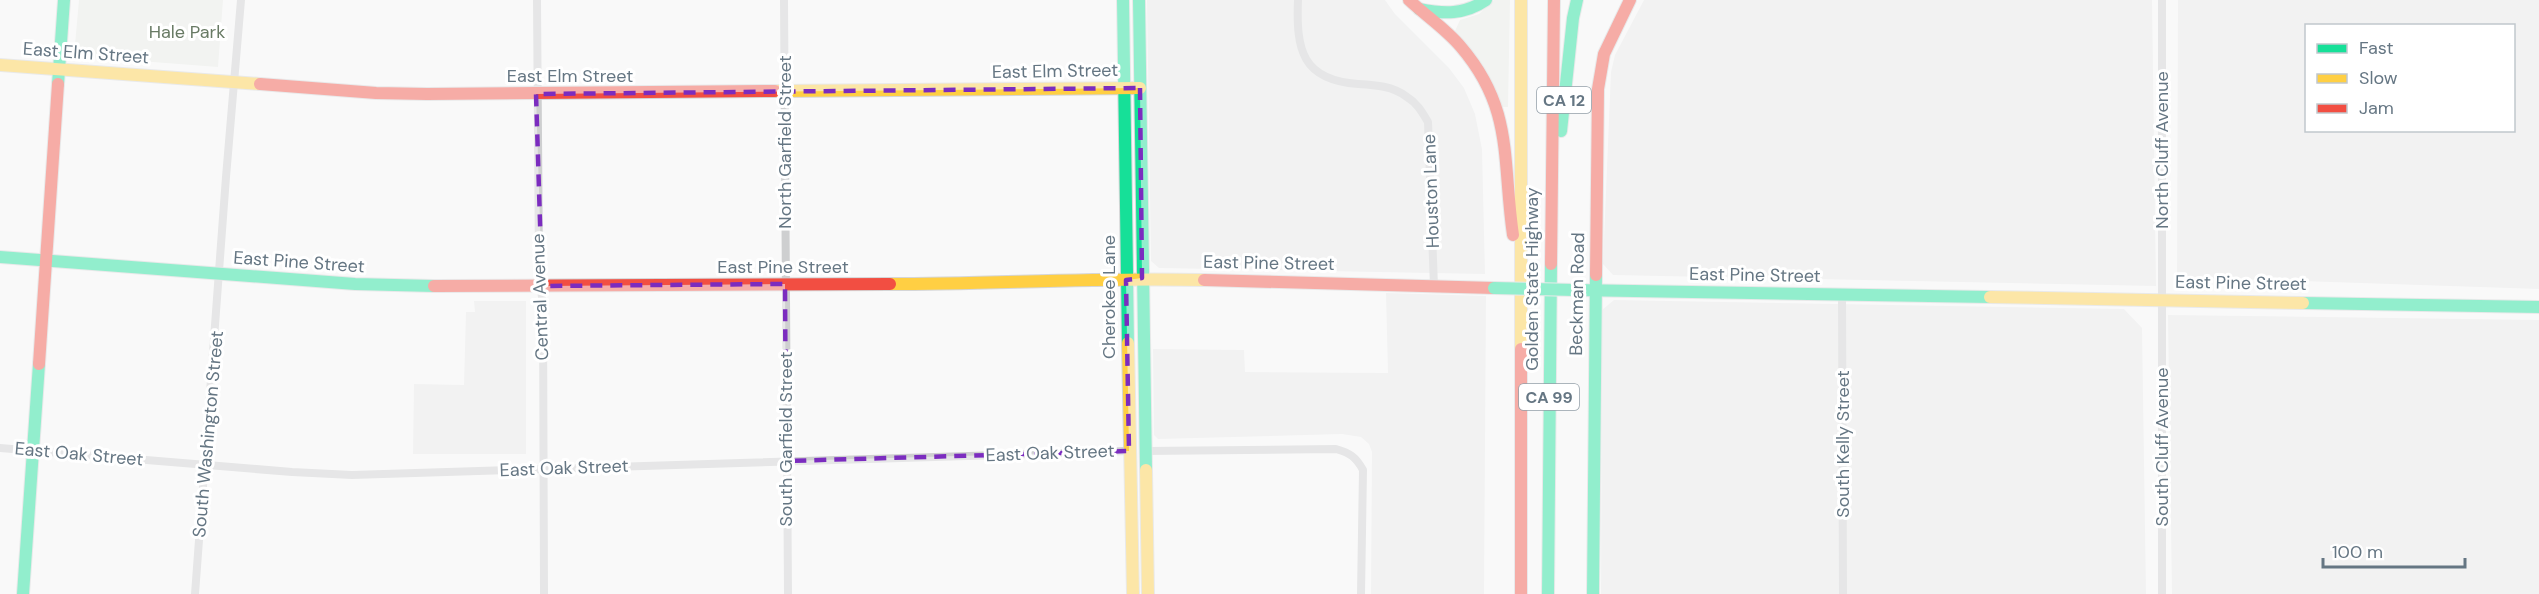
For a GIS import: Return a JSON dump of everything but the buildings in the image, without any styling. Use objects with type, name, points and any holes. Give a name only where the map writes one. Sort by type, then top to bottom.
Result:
[{"type":"main road","points":[[23,594],[48,260],[64,0]]},
{"type":"main road","name":"Cherokee Lane","points":[[1123,0],[1133,594]]},
{"type":"main road","name":"Cherokee Lane","points":[[1139,0],[1148,594]]},
{"type":"main road","points":[[1409,0],[1459,44],[1483,75],[1497,102],[1507,156],[1509,217],[1522,279]]},
{"type":"main road","points":[[1419,9],[1449,15],[1462,14],[1486,0]]},
{"type":"main road","name":"Golden State Highway","points":[[1521,0],[1521,594]]},
{"type":"main road","name":"Golden State Highway","points":[[1548,594],[1554,0]]},
{"type":"main road","name":"CA 12","points":[[1551,199],[1559,162],[1573,18],[1577,0]]},
{"type":"main road","name":"Beckman Road","points":[[1593,594],[1594,290],[1600,72],[1604,54],[1630,0]]},
{"type":"main road","name":"East Elm Street","points":[[0,64],[376,93],[536,94],[1140,88]]},
{"type":"main road","name":"East Pine Street","points":[[0,256],[366,285],[998,284],[1142,278],[1575,290],[2539,307]]},
{"type":"street","name":"South Washington Street","points":[[195,594],[241,0]]},
{"type":"street","name":"Central Avenue","points":[[537,0],[536,94],[539,269],[542,286],[544,594]]},
{"type":"street","name":"North Garfield Street","points":[[784,0],[785,284]]},
{"type":"street","name":"Houston Lane","points":[[1298,0],[1299,40],[1303,55],[1311,68],[1322,76],[1341,82],[1383,86],[1398,91],[1418,106],[1428,122],[1434,287]]},
{"type":"street","name":"North Cluff Avenue","points":[[2161,299],[2162,0]]},
{"type":"street","name":"South Garfield Street","points":[[785,284],[788,594]]},
{"type":"street","name":"South Kelly Street","points":[[1842,294],[1843,594]]},
{"type":"street","name":"South Cluff Avenue","points":[[2161,299],[2162,594]]},
{"type":"street","name":"East Oak Street","points":[[0,448],[352,475],[1129,451]]},
{"type":"street","points":[[1145,451],[1336,449],[1348,452],[1357,459],[1363,470],[1361,594]]},
{"type":"highlighted area","points":[[1140,88],[1142,278],[1126,280],[1129,451],[786,461],[785,284],[542,286],[536,94]]},
{"type":"shaded area","points":[[1147,0],[1385,0],[1395,14],[1449,68],[1464,88],[1475,114],[1482,149],[1485,274],[1159,268],[1151,261]]},
{"type":"shaded area","points":[[1644,0],[2152,0],[2156,286],[1613,275],[1603,264],[1611,72],[1615,55]]},
{"type":"shaded area","points":[[2178,0],[2539,0],[2539,289],[2177,277]]},
{"type":"shaded area","points":[[1386,293],[1486,296],[1484,594],[1371,594],[1372,452],[1369,444],[1361,437],[1342,434],[1158,439],[1154,435],[1153,349],[1244,350],[1245,372],[1388,373]]},
{"type":"shaded area","points":[[1614,300],[2124,309],[2142,328],[2146,594],[1601,594],[1602,310]]},
{"type":"shaded area","points":[[474,301],[526,301],[526,454],[413,454],[414,384],[464,385],[466,312],[475,312]]},
{"type":"shaded area","points":[[2168,315],[2539,320],[2539,594],[2172,594]]},
{"type":"green space","name":"Hale Park","points":[[79,0],[223,0],[218,67],[74,56]]},
{"type":"green space","points":[[1494,0],[1510,0],[1508,107],[1502,107],[1494,84],[1484,66],[1455,31],[1460,20],[1479,14]]},
{"type":"traffic: fast","points":[[58,84],[64,0]]},
{"type":"traffic: fast","points":[[1123,0],[1128,343]]},
{"type":"traffic: fast","points":[[1139,0],[1146,470]]},
{"type":"traffic: fast","points":[[1419,9],[1437,12],[1462,11],[1486,0]]},
{"type":"traffic: fast","points":[[1561,131],[1577,0]]},
{"type":"traffic: fast","points":[[0,257],[355,284],[434,286]]},
{"type":"traffic: fast","points":[[1548,594],[1551,264]]},
{"type":"traffic: fast","points":[[1593,594],[1596,275]]},
{"type":"traffic: fast","points":[[1494,288],[1575,290]]},
{"type":"traffic: fast","points":[[1575,290],[1990,297]]},
{"type":"traffic: fast","points":[[2303,303],[2539,307]]},
{"type":"traffic: fast","points":[[23,594],[39,364]]},
{"type":"traffic: slow","points":[[1521,0],[1521,349]]},
{"type":"traffic: slow","points":[[0,65],[260,84]]},
{"type":"traffic: slow","points":[[775,91],[1140,88]]},
{"type":"traffic: slow","points":[[890,284],[1125,279],[1204,280]]},
{"type":"traffic: slow","points":[[1990,297],[2303,303]]},
{"type":"traffic: slow","points":[[1128,343],[1133,594]]},
{"type":"traffic: slow","points":[[1146,470],[1148,594]]},
{"type":"traffic: jam","points":[[1409,0],[1461,47],[1478,70],[1490,92],[1503,136],[1513,235]]},
{"type":"traffic: jam","points":[[1551,264],[1554,0]]},
{"type":"traffic: jam","points":[[1596,275],[1598,89],[1604,54],[1630,0]]},
{"type":"traffic: jam","points":[[39,364],[58,84]]},
{"type":"traffic: jam","points":[[260,84],[376,93],[427,94],[775,91]]},
{"type":"traffic: jam","points":[[1204,280],[1494,288]]},
{"type":"traffic: jam","points":[[434,286],[890,284]]},
{"type":"traffic: jam","points":[[1521,349],[1521,594]]}]
